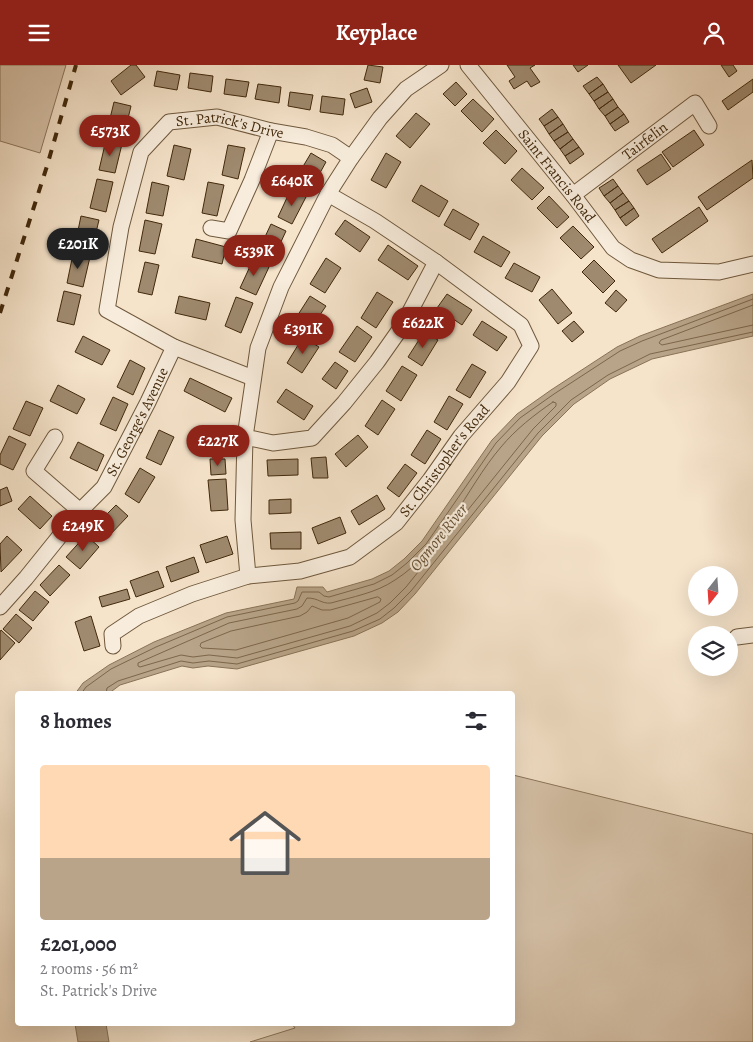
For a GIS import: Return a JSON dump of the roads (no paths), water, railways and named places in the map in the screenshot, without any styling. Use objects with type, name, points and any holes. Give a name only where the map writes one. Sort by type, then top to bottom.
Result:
[{"type":"street","points":[[248,576],[243,519],[245,437],[258,348],[281,287],[328,194],[380,118],[406,89],[441,65]]},
{"type":"street","name":"Saint Francis Road","points":[[468,65],[573,195],[612,247],[631,260],[659,270],[719,272],[753,264]]},
{"type":"street","name":"Tairfelin","points":[[573,195],[695,103],[709,126]]},
{"type":"street","name":"St. Patrick's Drive","points":[[253,378],[174,347],[107,310],[121,227],[141,152],[168,122],[217,117],[270,131],[306,137],[332,145],[351,159]]},
{"type":"street","points":[[211,228],[228,231],[252,180],[270,131]]},
{"type":"street","name":"St. Christopher's Road","points":[[114,646],[112,633],[139,616],[192,594],[248,576],[300,571],[350,557],[396,523],[430,480],[461,436],[508,381],[531,346],[522,325],[436,262],[375,221],[328,194]]},
{"type":"street","points":[[245,437],[273,443],[312,438],[344,403],[403,325],[436,262]]},
{"type":"street","name":"St. George's Avenue","points":[[0,607],[80,511],[104,487],[174,347]]},
{"type":"street","points":[[55,437],[34,471],[80,511]]},
{"type":"street","points":[[738,637],[753,635]]},
{"type":"water","name":"Ogmore River","points":[[753,294],[753,336],[652,359],[610,379],[574,404],[542,436],[415,594],[398,612],[382,623],[354,636],[237,669],[182,666],[120,685],[112,691],[77,691],[83,683],[109,665],[154,642],[226,613],[294,599],[297,587],[323,587],[327,592],[372,579],[389,571],[422,541],[492,440],[517,414],[617,347],[640,336]]},
{"type":"water","points":[[75,1026],[106,1026],[109,1042],[78,1042]]},
{"type":"railway","points":[[0,313],[47,166],[76,65]]}]
